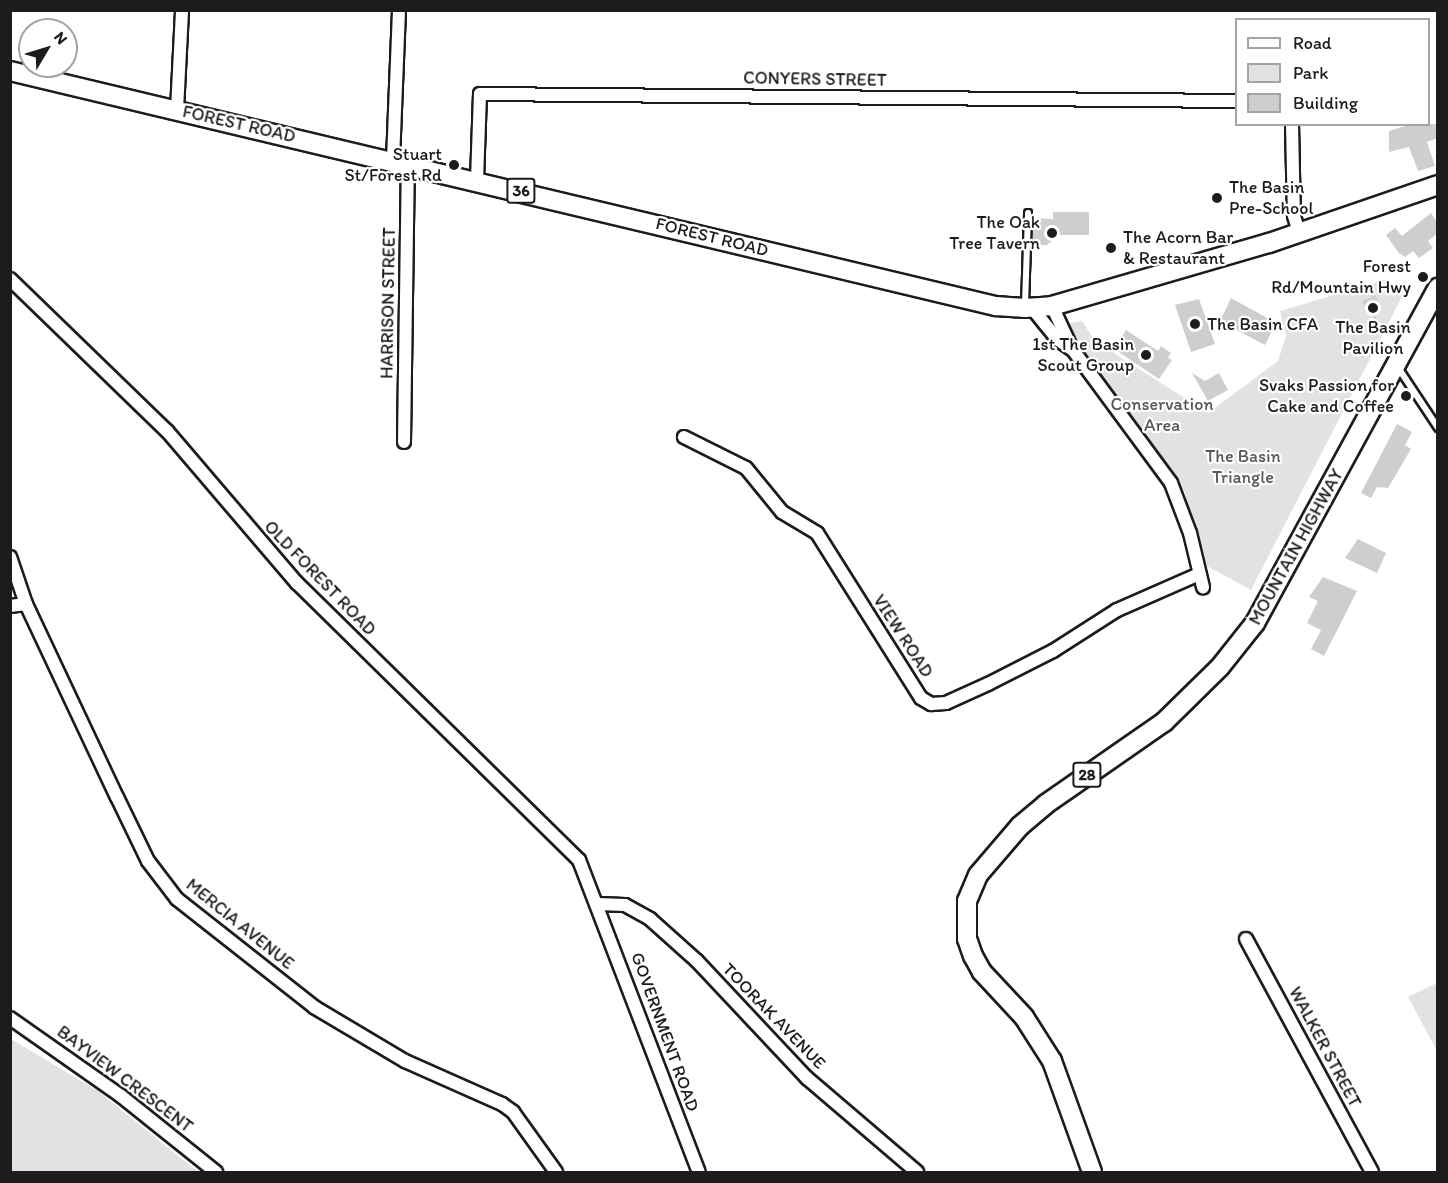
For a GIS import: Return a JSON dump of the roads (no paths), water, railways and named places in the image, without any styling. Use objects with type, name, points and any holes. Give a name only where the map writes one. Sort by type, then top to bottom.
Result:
[{"type":"main road","name":"FOREST ROAD","points":[[10,70],[996,306],[1029,308],[1052,306],[1408,198],[1436,195]]},
{"type":"main road","name":"MOUNTAIN HIGHWAY","points":[[1092,1173],[1052,1061],[1024,1017],[982,972],[973,956],[967,939],[967,901],[978,875],[1020,826],[1046,804],[1164,722],[1239,644],[1278,584],[1395,362],[1437,288]]},
{"type":"street","points":[[177,110],[182,10]]},
{"type":"street","name":"HARRISON STREET","points":[[399,10],[404,442]]},
{"type":"street","name":"CONYERS STREET","points":[[477,180],[480,94],[1235,101]]},
{"type":"street","points":[[1292,126],[1294,216],[1299,232]]},
{"type":"street","name":"OLD FOREST ROAD","points":[[10,279],[167,431],[297,583],[512,797],[566,845],[579,860],[597,904]]},
{"type":"street","points":[[1052,306],[1073,350],[1171,483],[1190,532],[1203,587]]},
{"type":"street","points":[[1029,308],[1057,339],[1073,350]]},
{"type":"street","name":"VIEW ROAD","points":[[684,437],[746,468],[782,512],[817,532],[921,698],[931,704],[946,703],[988,684],[1053,651],[1117,610],[1199,574]]},
{"type":"street","name":"MERCIA AVENUE","points":[[10,557],[26,604],[148,861],[177,899],[314,1007],[405,1060],[502,1104],[513,1112],[556,1173]]},
{"type":"street","points":[[10,606],[26,604]]},
{"type":"street","name":"GOVERNMENT ROAD","points":[[597,904],[699,1173]]},
{"type":"street","name":"TOORAK AVENUE","points":[[597,904],[625,905],[650,919],[697,961],[807,1078],[917,1173]]},
{"type":"street","name":"WALKER STREET","points":[[1246,939],[1372,1173]]},
{"type":"street","name":"BAYVIEW CRESCENT","points":[[10,1018],[122,1096],[216,1173]]},
{"type":"lane","points":[[1028,213],[1029,308]]},
{"type":"lane","points":[[1395,362],[1437,428]]},
{"type":"place","name":"Stuart St/Forest Rd","points":[[454,165]]},
{"type":"place","name":"The Basin Pre-School","points":[[1217,198]]},
{"type":"place","name":"The Oak Tree Tavern","points":[[1052,233]]},
{"type":"place","name":"The Acorn Bar & Restaurant","points":[[1111,248]]},
{"type":"place","name":"Forest Rd/Mountain Hwy","points":[[1423,277]]},
{"type":"place","name":"The Basin Pavilion","points":[[1373,308]]},
{"type":"place","name":"The Basin CFA","points":[[1195,324]]},
{"type":"place","name":"1st The Basin Scout Group","points":[[1146,355]]},
{"type":"place","name":"Svaks Passion for Cake and Coffee","points":[[1406,396]]},
{"type":"park label","name":"Conservation Area","points":[[1162,415]]},
{"type":"park label","name":"The Basin Triangle","points":[[1243,467]]}]
